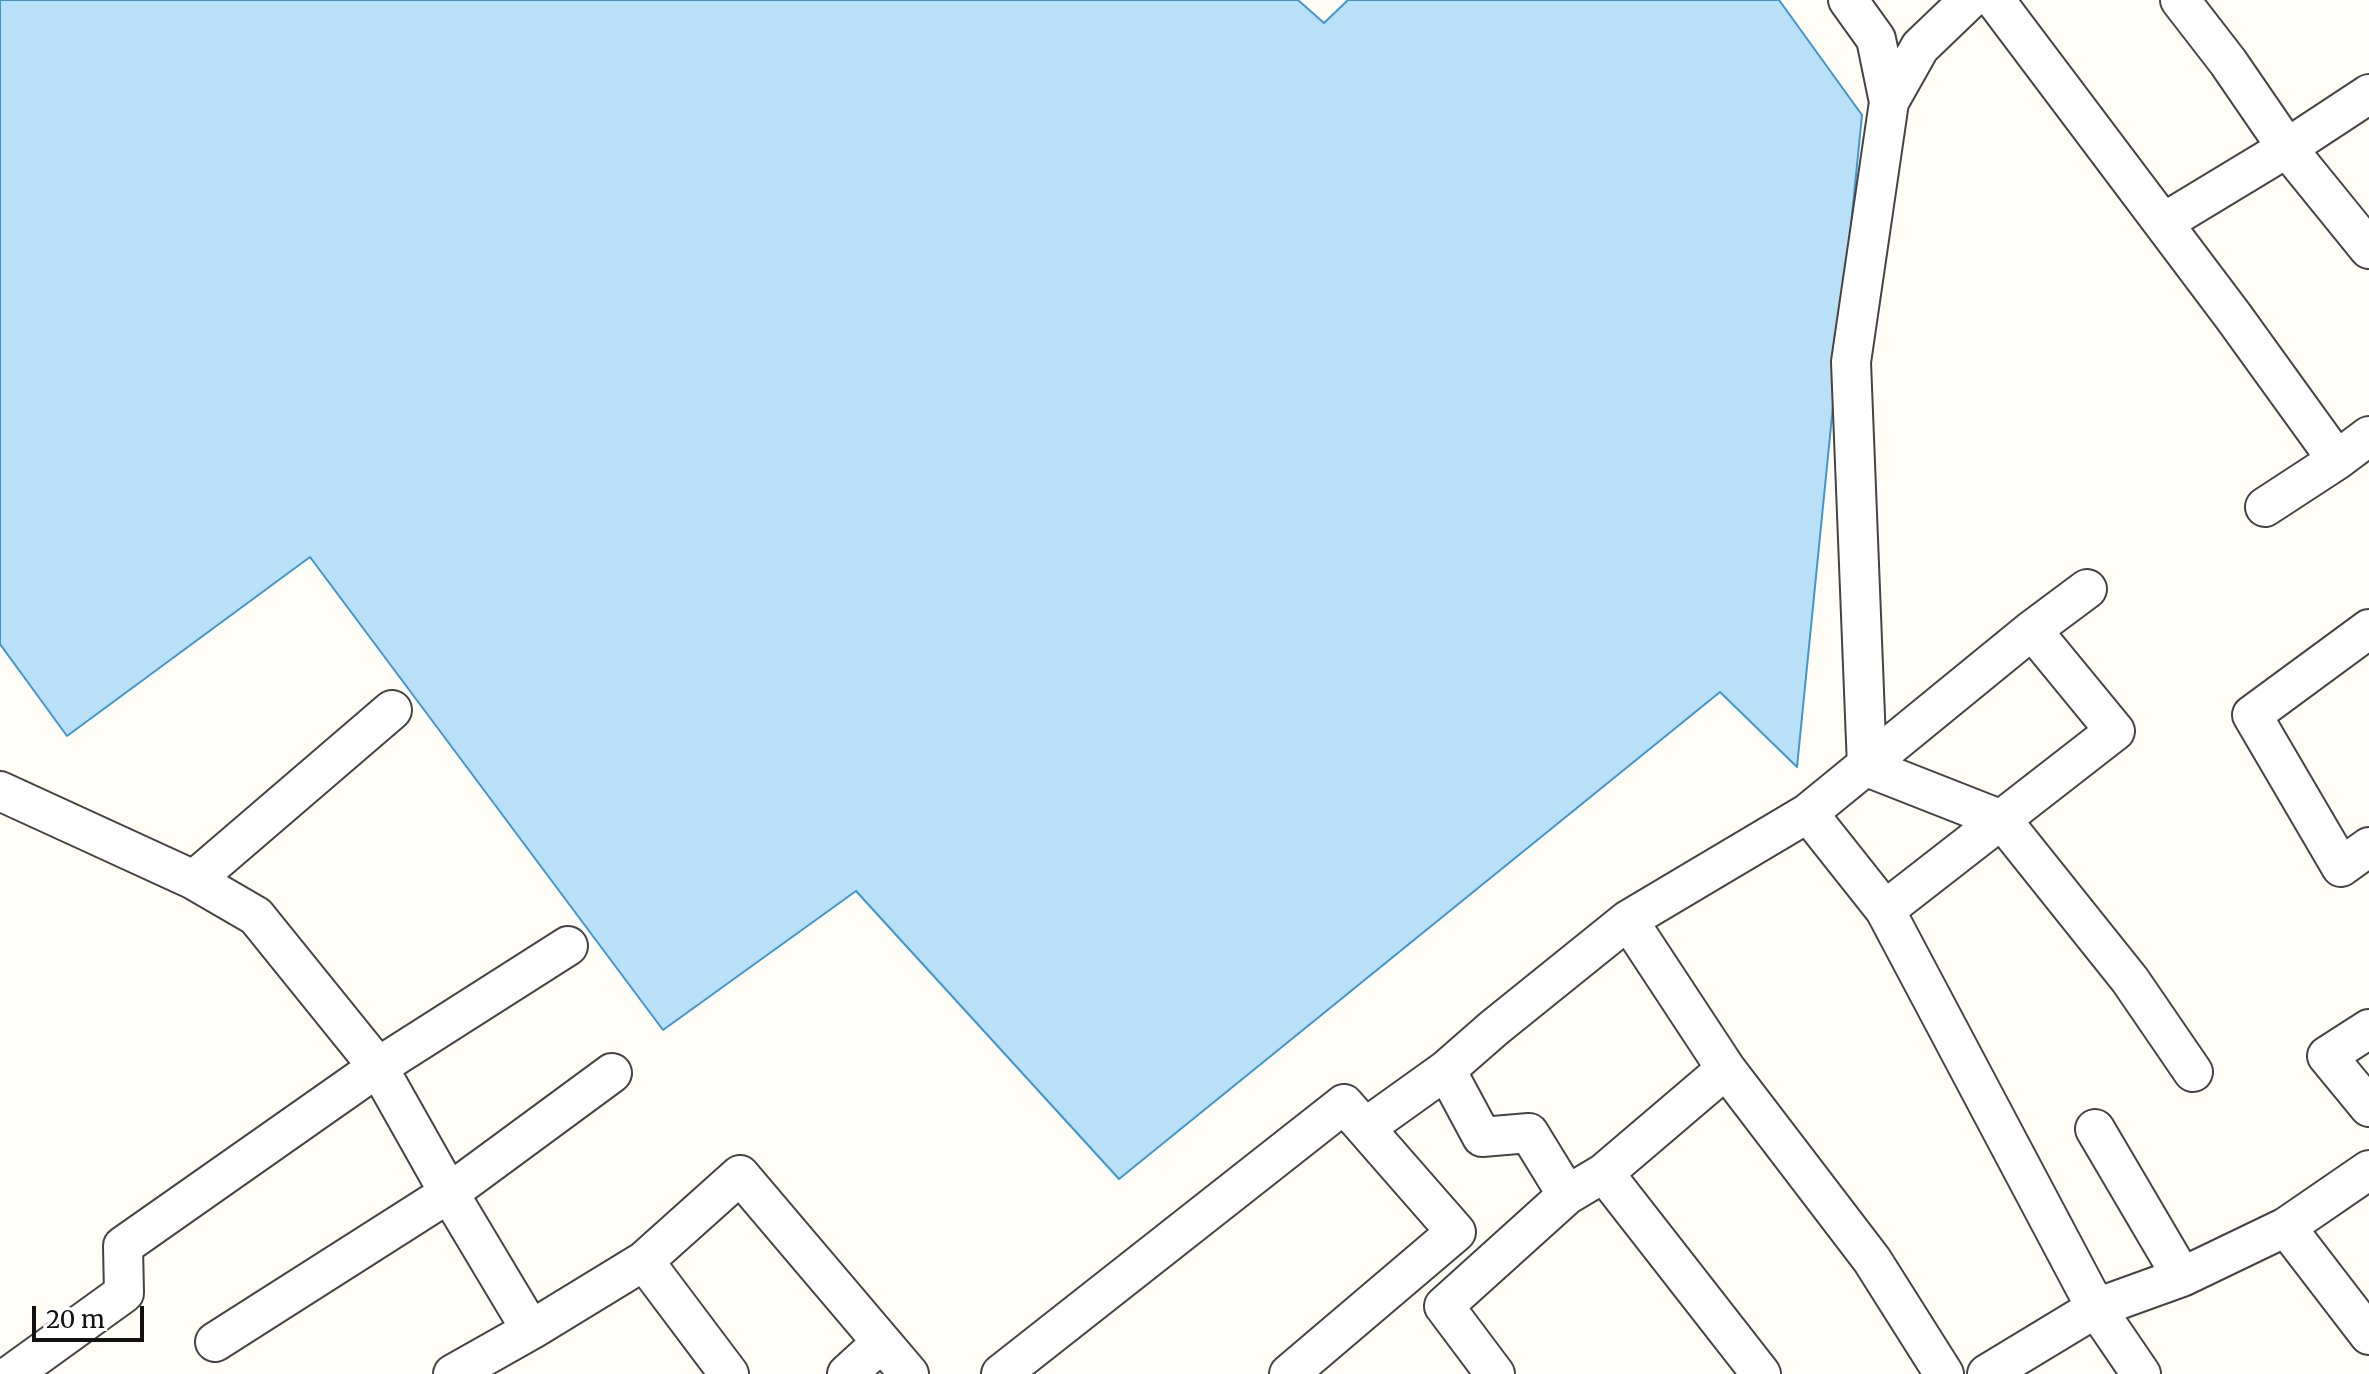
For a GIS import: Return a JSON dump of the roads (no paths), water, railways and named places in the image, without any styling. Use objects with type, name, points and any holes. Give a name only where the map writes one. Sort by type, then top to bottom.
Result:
[{"type":"street","points":[[1848,0],[1876,39],[1889,102],[1851,362],[1867,767]]},
{"type":"street","points":[[1889,102],[1920,47],[1969,0]]},
{"type":"street","points":[[1995,0],[2337,460]]},
{"type":"street","points":[[2180,0],[2228,62],[2287,148],[2369,249]]},
{"type":"street","points":[[2163,223],[2369,94]]},
{"type":"street","points":[[2265,507],[2369,436]]},
{"type":"street","points":[[1365,1128],[1446,1070],[1628,920],[1808,813],[2032,630],[2087,589]]},
{"type":"street","points":[[2369,629],[2252,715],[2341,867],[2369,847]]},
{"type":"street","points":[[1885,910],[2115,731],[2032,630]]},
{"type":"street","points":[[194,880],[392,710]]},
{"type":"street","points":[[1867,767],[2002,820],[2130,980],[2193,1072]]},
{"type":"street","points":[[0,791],[194,880],[256,916],[378,1067],[531,1330]]},
{"type":"street","points":[[1808,813],[1885,910],[2096,1308],[2141,1374]]},
{"type":"street","points":[[1628,920],[1726,1069],[1872,1260],[1944,1374]]},
{"type":"street","points":[[12,1374],[124,1293],[123,1246],[378,1067],[568,946]]},
{"type":"street","points":[[2369,1029],[2327,1056],[2369,1107]]},
{"type":"street","points":[[1495,1374],[1444,1306],[1567,1195],[1604,1173],[1726,1069]]},
{"type":"street","points":[[1446,1070],[1482,1137],[1529,1133],[1567,1195]]},
{"type":"street","points":[[215,1342],[449,1193],[612,1073]]},
{"type":"street","points":[[1001,1374],[1344,1104],[1456,1232],[1289,1374]]},
{"type":"street","points":[[2095,1129],[2182,1277]]},
{"type":"street","points":[[1987,1374],[2096,1308],[2182,1277],[2286,1227],[2369,1170]]},
{"type":"street","points":[[1604,1173],[1761,1374]]},
{"type":"street","points":[[453,1374],[644,1261],[740,1175],[909,1374]]},
{"type":"street","points":[[2286,1227],[2369,1335]]},
{"type":"street","points":[[644,1261],[729,1374]]},
{"type":"street","points":[[847,1374],[881,1343]]},
{"type":"water","points":[[0,0],[1298,0],[1324,23],[1348,0],[1779,0],[1862,115],[1797,767],[1720,692],[1119,1179],[856,891],[663,1030],[310,557],[67,736],[0,644]]}]
